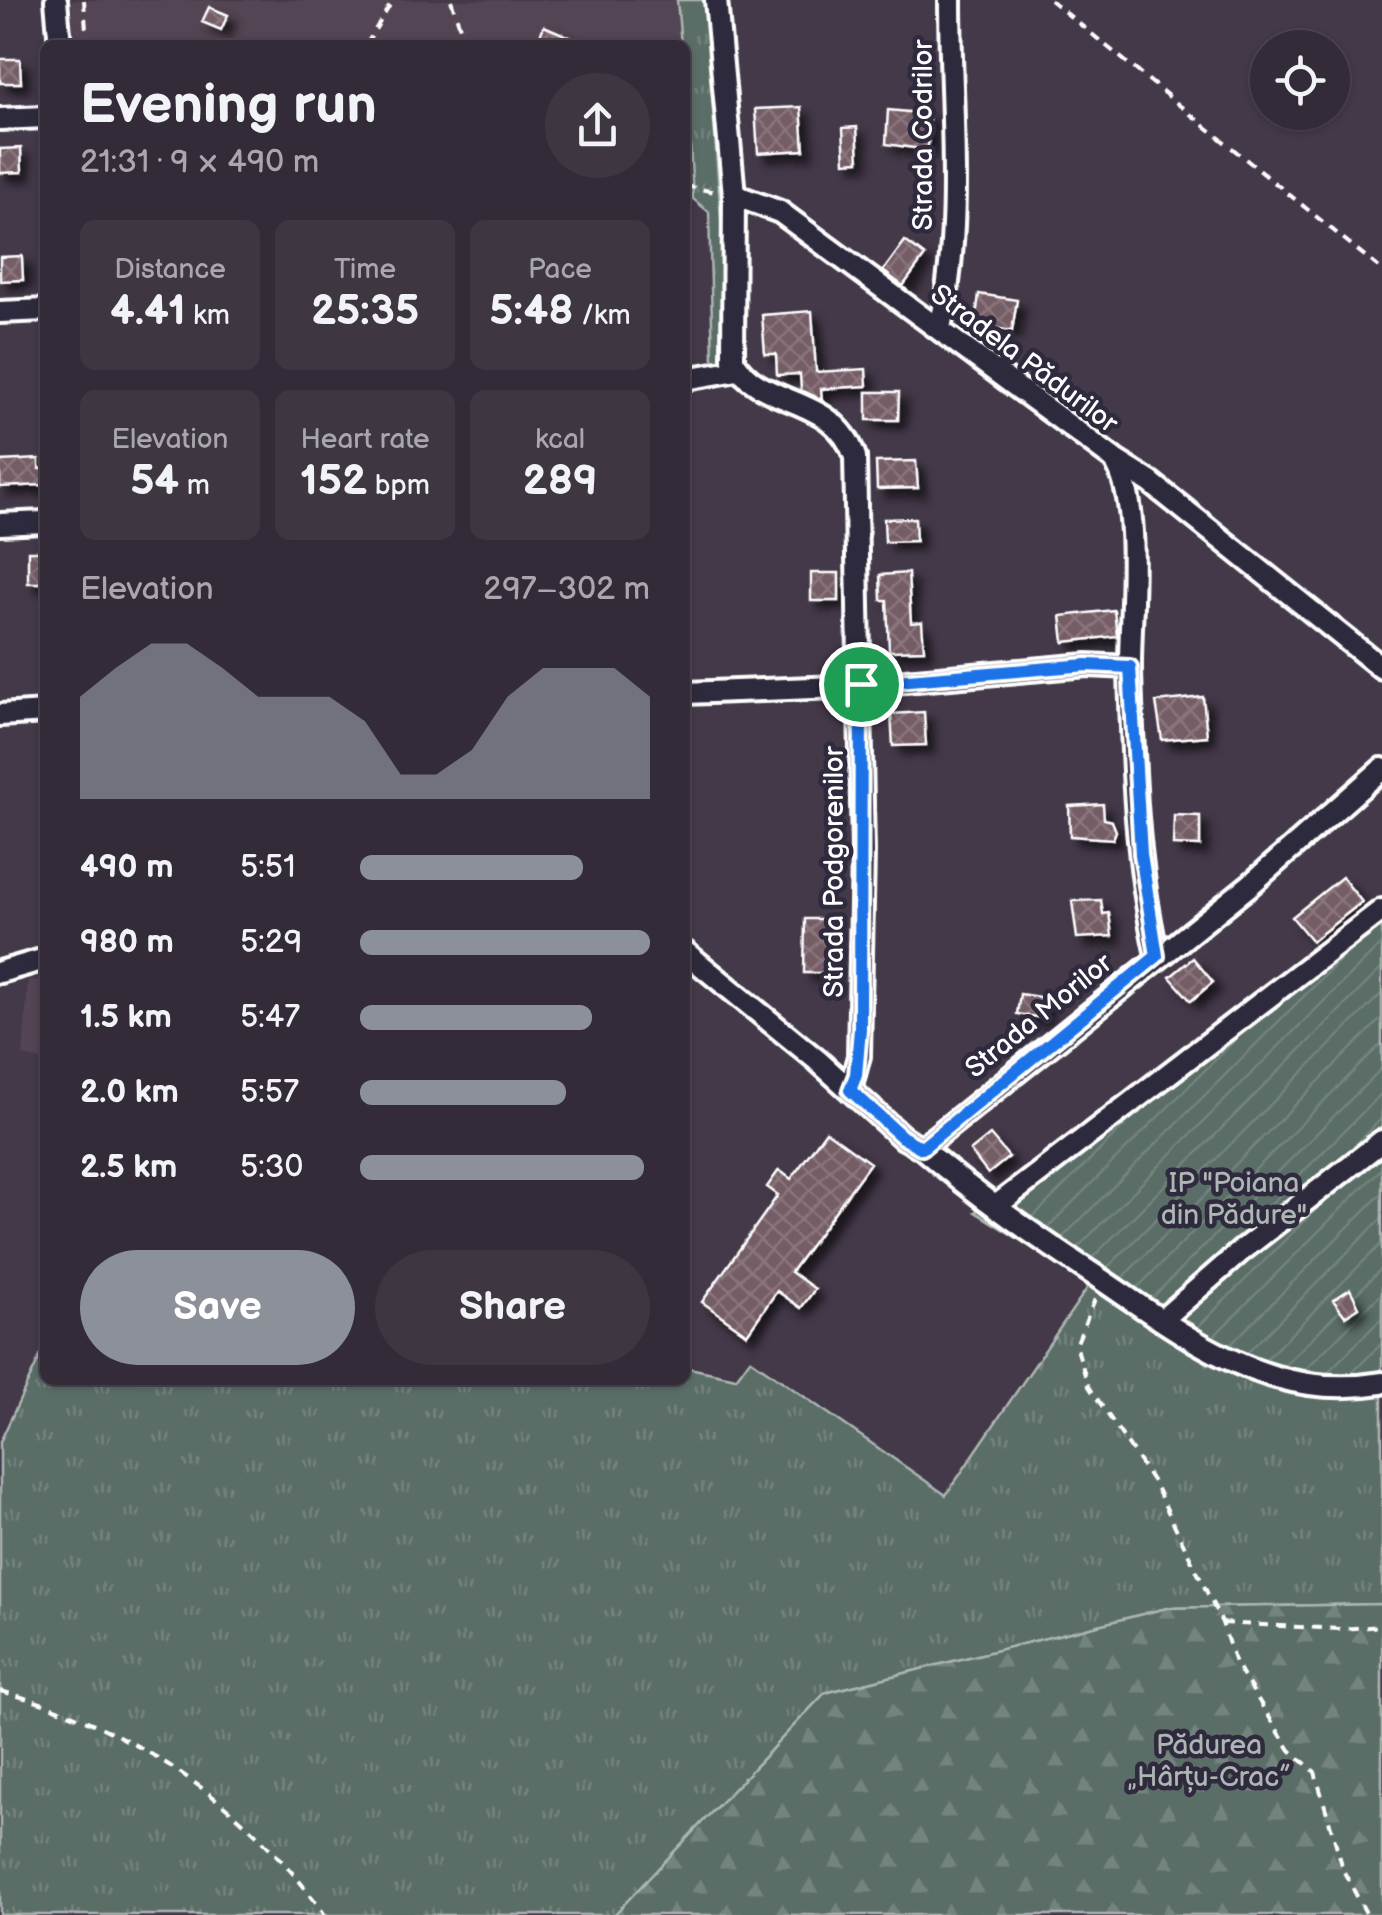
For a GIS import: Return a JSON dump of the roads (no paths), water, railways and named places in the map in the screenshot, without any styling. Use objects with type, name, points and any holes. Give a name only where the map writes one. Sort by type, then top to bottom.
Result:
[{"type":"street","points":[[56,0],[60,40]]},
{"type":"street","points":[[690,378],[738,370],[732,345],[734,195],[716,0]]},
{"type":"street","name":"Strada Codrilor","points":[[940,328],[949,280],[953,178],[950,0]]},
{"type":"street","points":[[0,119],[40,117]]},
{"type":"street","name":"Stradela Pădurilor","points":[[734,195],[780,212],[1114,459],[1122,473],[1130,530],[1130,667],[1141,854],[1157,956]]},
{"type":"street","points":[[0,312],[40,310]]},
{"type":"street","name":"Strada Podgorenilor","points":[[738,370],[836,422],[848,437],[856,480],[861,684],[860,1029],[856,1075],[850,1090]]},
{"type":"street","points":[[1114,459],[1150,482],[1382,668]]},
{"type":"street","points":[[0,524],[40,522]]},
{"type":"street","points":[[690,693],[861,684],[1087,665],[1130,667]]},
{"type":"street","points":[[0,715],[40,712]]},
{"type":"street","name":"Strada Morilor","points":[[922,1148],[1250,885],[1382,770]]},
{"type":"street","points":[[996,1206],[1382,910]]},
{"type":"street","points":[[690,956],[902,1137],[1162,1320],[1267,1374],[1321,1386],[1377,1381]]},
{"type":"street","points":[[0,972],[40,960]]},
{"type":"street","points":[[1162,1320],[1226,1262],[1382,1141]]},
{"type":"park label","name":"IP \"Poiana din Pădure\"","points":[[1234,1199]]},
{"type":"park label","name":"Pădurea „Hârțu-Crac”","points":[[1209,1761]]}]
